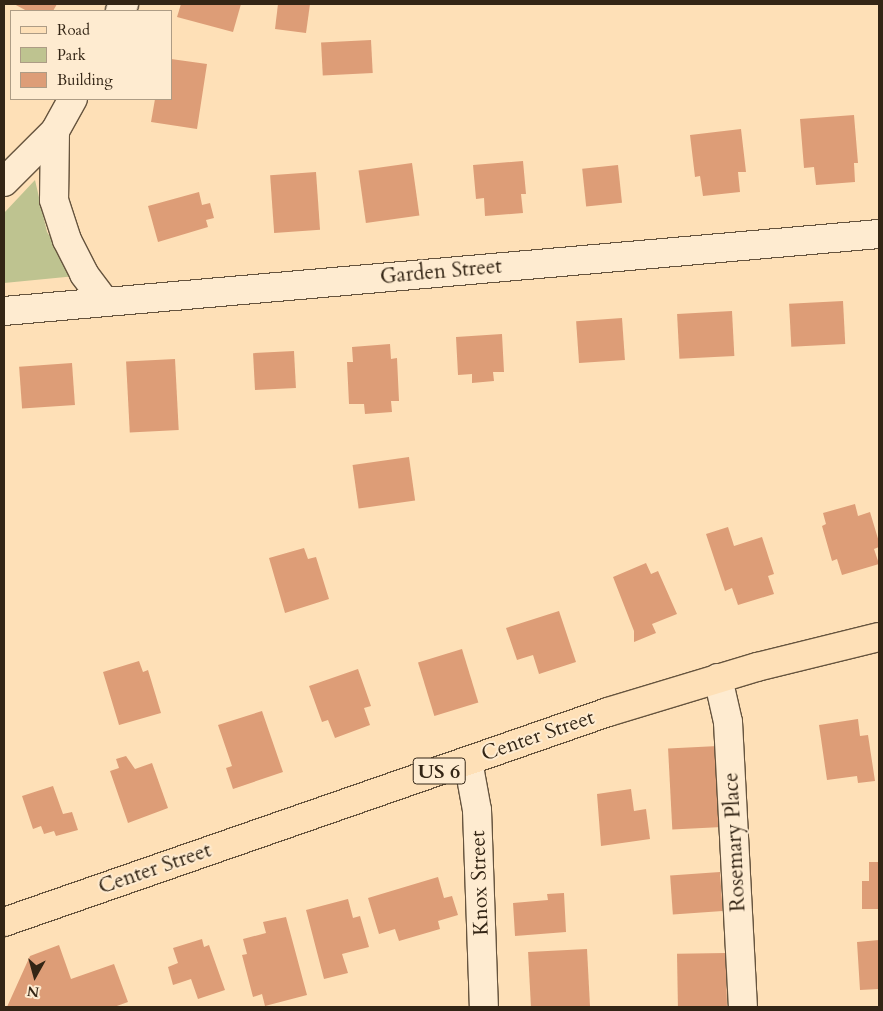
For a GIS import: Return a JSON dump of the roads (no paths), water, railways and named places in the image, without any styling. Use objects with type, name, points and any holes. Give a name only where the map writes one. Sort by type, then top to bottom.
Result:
[{"type":"main road","name":"Center Street","points":[[4,922],[468,760],[718,678],[879,637]]},
{"type":"street","points":[[4,182],[55,131],[71,100]]},
{"type":"street","points":[[55,131],[54,200],[67,240],[84,274],[104,302]]},
{"type":"street","name":"Garden Street","points":[[4,311],[879,234]]},
{"type":"street","name":"Rosemary Place","points":[[718,678],[728,722],[743,1007]]},
{"type":"street","name":"Knox Street","points":[[468,760],[477,810],[484,1007]]}]
